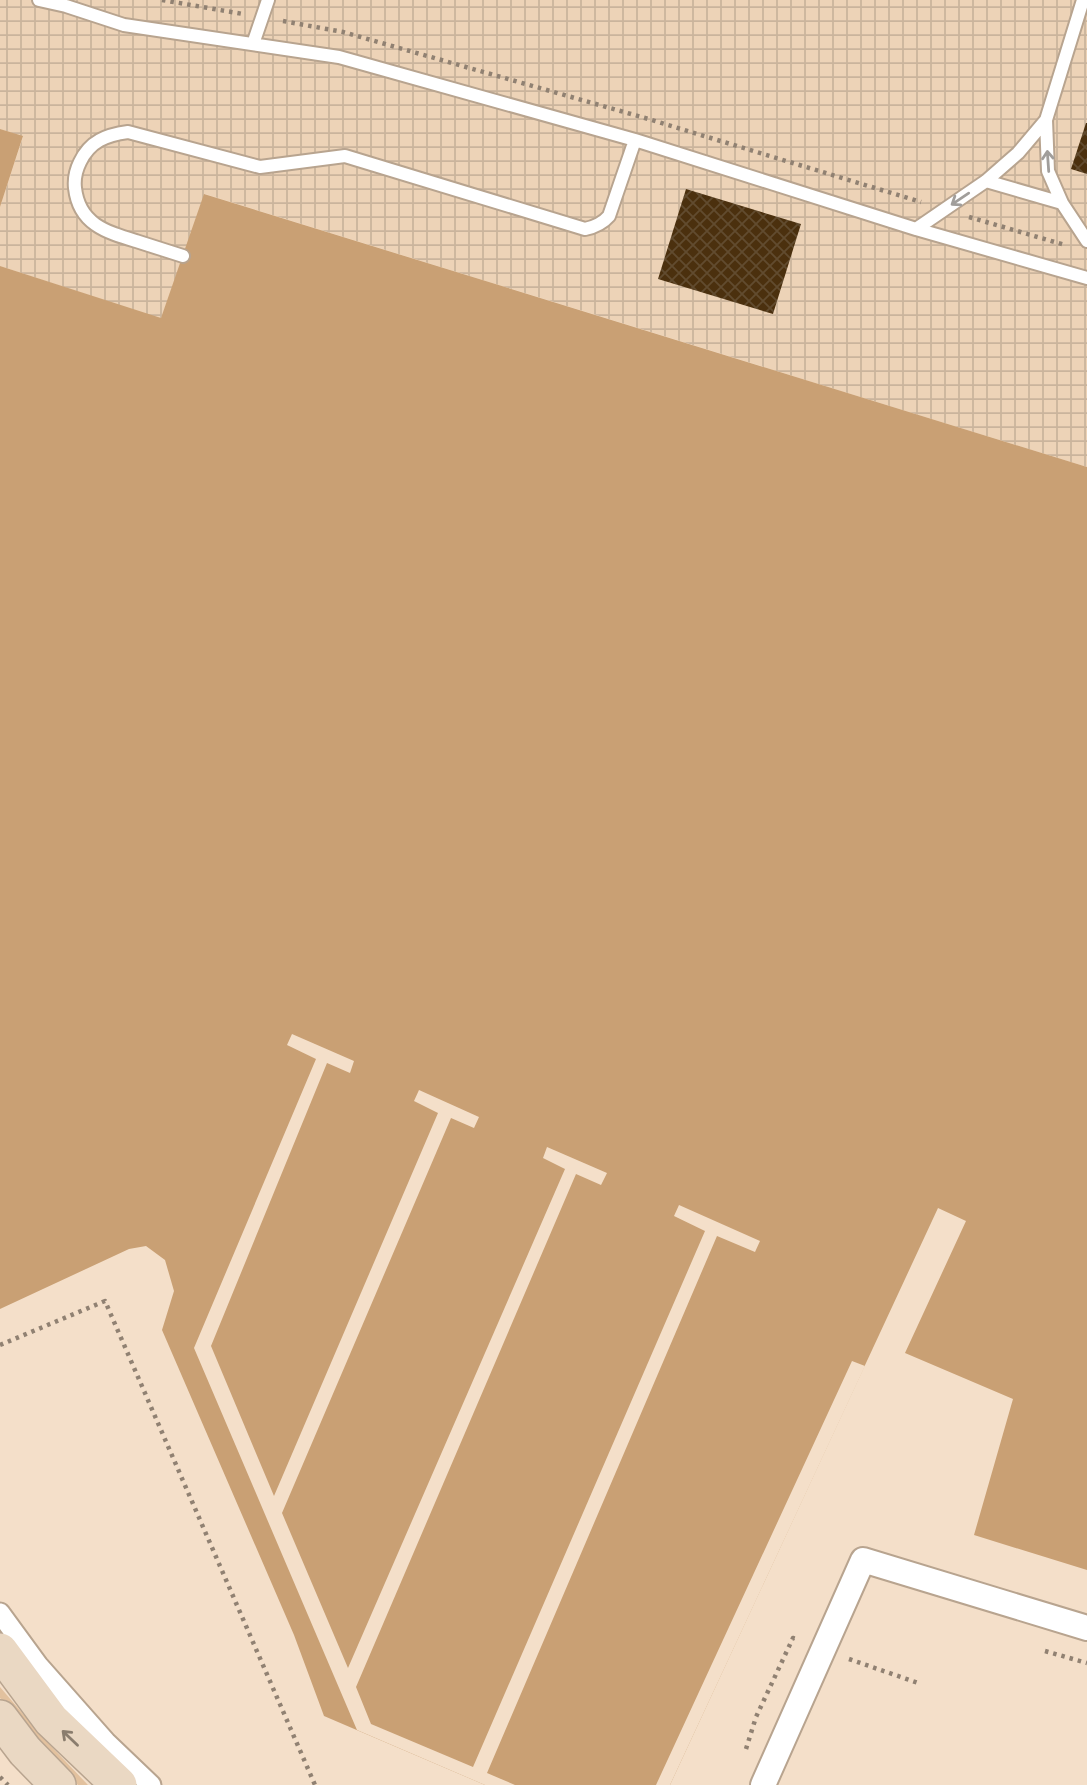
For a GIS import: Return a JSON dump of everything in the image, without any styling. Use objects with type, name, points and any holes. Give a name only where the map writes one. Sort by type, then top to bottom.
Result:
[{"type":"main road","points":[[0,1651],[51,1720],[119,1785]]},
{"type":"main road","points":[[0,1718],[25,1751],[58,1785]]},
{"type":"street","points":[[763,1785],[863,1560],[1087,1628]]},
{"type":"street","points":[[0,1612],[38,1665],[107,1742],[151,1785]]},
{"type":"lane","points":[[39,0],[124,25],[339,57],[635,140],[916,229],[1087,278]]},
{"type":"lane","points":[[253,44],[268,0]]},
{"type":"lane","points":[[1083,0],[1046,120],[1048,171],[1062,203],[1087,241]]},
{"type":"lane","points":[[916,229],[986,181],[1018,153],[1046,120]]},
{"type":"lane","points":[[183,256],[107,232],[93,224],[82,212],[74,181],[77,166],[85,152],[97,141],[112,134],[128,132],[260,167],[345,156],[585,229],[603,223],[609,216],[635,140]]},
{"type":"lane","points":[[986,181],[1062,203]]},
{"type":"path","points":[[0,1345],[105,1301],[315,1785]]},
{"type":"path","points":[[852,1650],[848,1660],[922,1684]]},
{"type":"path","points":[[1045,1651],[1087,1663]]},
{"type":"path","points":[[0,1777],[9,1785]]},
{"type":"shaded area","points":[[0,0],[1087,0],[1087,467],[205,194],[161,319],[0,266],[0,207],[23,137],[0,129]]},
{"type":"shaded area","points":[[0,129],[23,136],[0,207]]},
{"type":"shaded area","points":[[204,194],[1087,467],[1087,1570],[974,1535],[1013,1399],[905,1353],[966,1221],[938,1208],[670,1785],[485,1785],[324,1716],[294,1635],[162,1330],[174,1291],[165,1260],[146,1246],[129,1249],[0,1309],[0,266],[161,318]]},
{"type":"shaded area","points":[[0,1687],[88,1785],[78,1785],[0,1698]]},
{"type":"pier","points":[[292,1034],[354,1061],[350,1073],[327,1063],[211,1346],[274,1496],[438,1113],[414,1101],[419,1090],[479,1117],[474,1128],[451,1118],[282,1513],[348,1668],[565,1169],[543,1158],[547,1147],[607,1173],[601,1185],[576,1174],[356,1687],[371,1724],[473,1767],[705,1231],[674,1216],[679,1205],[760,1241],[755,1252],[717,1236],[487,1773],[515,1785],[485,1785],[357,1730],[194,1348],[316,1059],[287,1045]]},
{"type":"pier","points":[[852,1361],[865,1366],[670,1785],[656,1785]]},
{"type":"building","points":[[1087,123],[1087,174],[1071,169]]},
{"type":"building","points":[[686,189],[801,224],[773,314],[658,279]]}]
